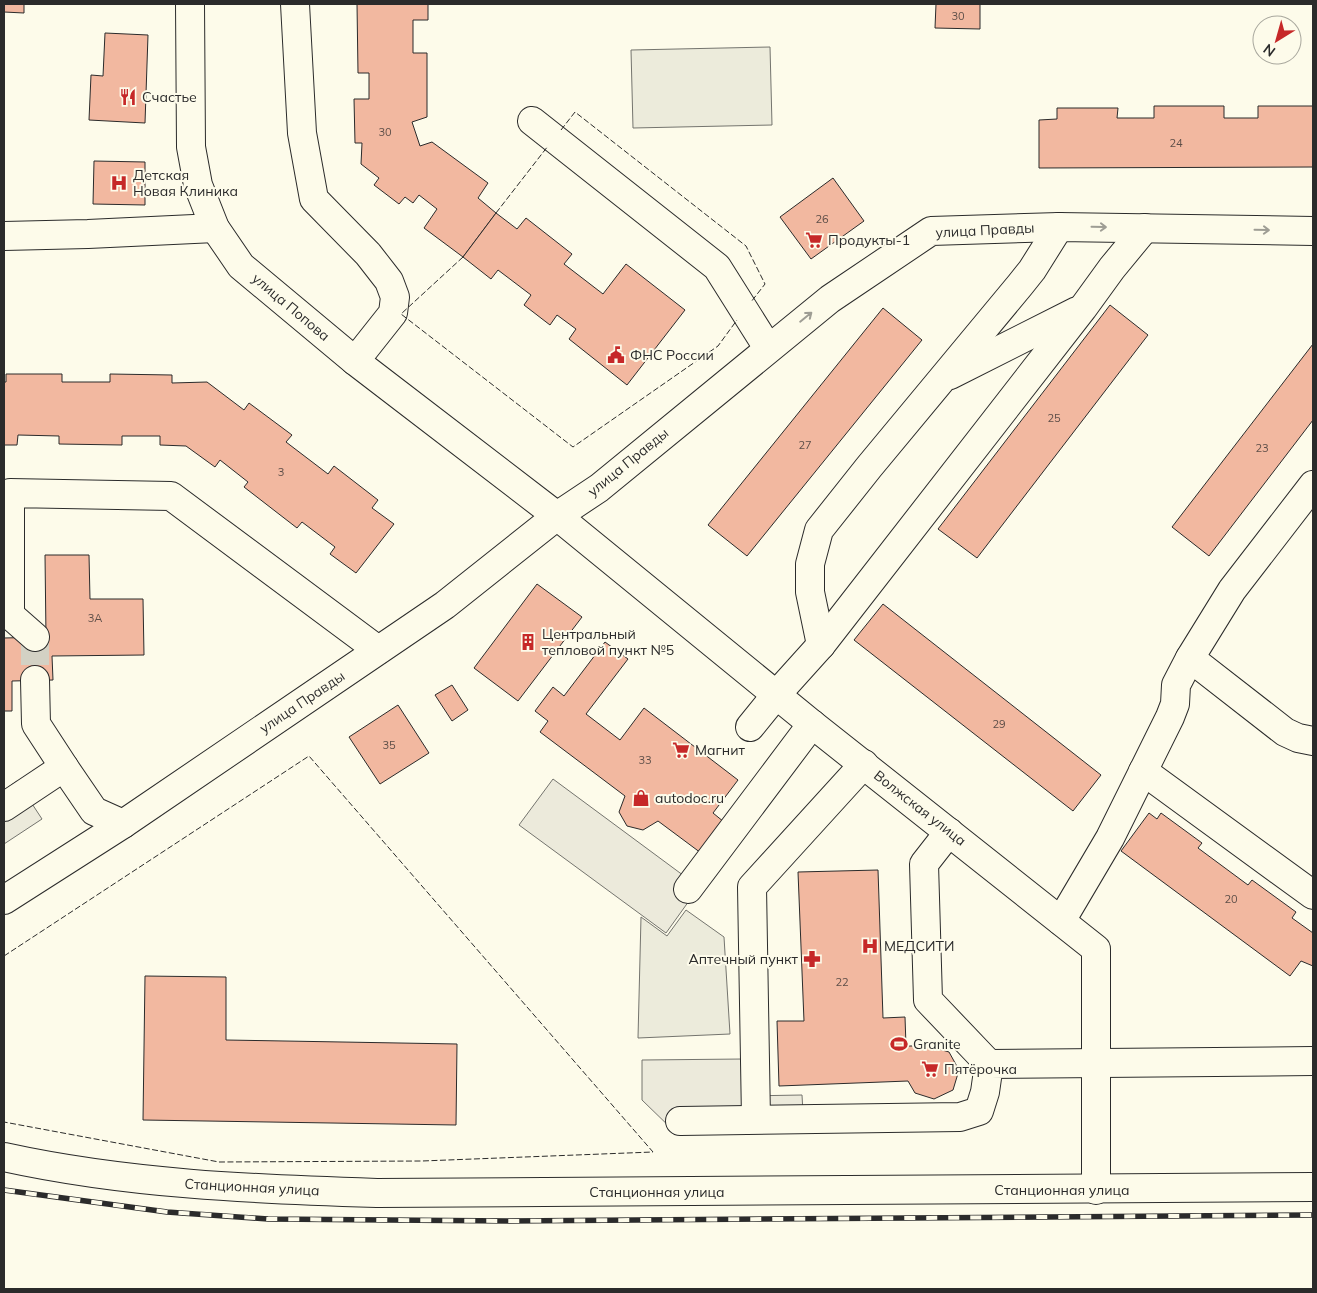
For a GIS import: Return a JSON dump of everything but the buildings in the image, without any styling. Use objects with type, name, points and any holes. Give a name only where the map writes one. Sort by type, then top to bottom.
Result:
[{"type":"street","name":"улица Попова","points":[[190,4],[190,147],[198,185],[215,228],[241,266],[355,361],[556,516]]},
{"type":"street","points":[[295,4],[302,133],[314,199],[368,254],[389,281],[395,297],[393,313],[355,361]]},
{"type":"street","points":[[532,121],[717,267],[768,348]]},
{"type":"street","points":[[822,645],[810,592],[810,564],[819,530],[1032,270],[1059,227]]},
{"type":"street","name":"улица Правды","points":[[4,900],[123,824],[445,605],[556,516],[599,488],[830,299],[931,231],[1059,227],[1313,231]]},
{"type":"street","points":[[4,236],[215,228]]},
{"type":"street","points":[[750,727],[776,695],[822,645],[1112,268],[1145,228]]},
{"type":"street","points":[[941,380],[1083,308]]},
{"type":"street","points":[[1061,921],[1110,838],[1170,717],[1175,704],[1176,685],[1190,658],[1232,590],[1313,485]]},
{"type":"street","points":[[35,637],[7,615],[10,494],[171,496],[378,650]]},
{"type":"street","name":"Волжская улица","points":[[556,516],[812,724],[1096,949],[1096,1190]]},
{"type":"street","points":[[1190,658],[1285,732],[1298,738],[1313,741]]},
{"type":"street","points":[[35,680],[36,724],[94,811],[123,824]]},
{"type":"street","points":[[688,889],[812,724]]},
{"type":"street","points":[[756,1119],[752,887],[864,764]]},
{"type":"street","points":[[4,807],[64,767]]},
{"type":"street","points":[[1143,771],[1313,895]]},
{"type":"street","points":[[949,832],[924,864],[928,1000],[989,1064],[1313,1061]]},
{"type":"street","points":[[680,1121],[960,1117],[979,1111],[985,1092],[989,1064]]},
{"type":"street","name":"Станционная улица","points":[[4,1157],[46,1166],[186,1184],[269,1190],[367,1192],[1313,1188]]},
{"type":"shaded area","points":[[770,47],[772,125],[633,128],[631,50]]},
{"type":"shaded area","points":[[553,779],[699,887],[666,933],[519,825]]},
{"type":"shaded area","points":[[17,781],[42,819],[4,844],[4,790]]},
{"type":"shaded area","points":[[686,910],[724,937],[730,1034],[638,1038],[641,917],[667,936]]},
{"type":"shaded area","points":[[743,1059],[745,1096],[802,1095],[804,1131],[675,1132],[642,1100],[642,1060]]},
{"type":"tunnel","points":[[35,637],[35,680]]},
{"type":"railway","points":[[4,1190],[167,1212],[268,1219],[509,1221],[1313,1215]]},
{"type":"fence","points":[[561,130],[575,112],[746,246],[765,284],[751,302]]},
{"type":"fence","points":[[496,213],[548,146]]},
{"type":"fence","points":[[463,257],[401,314],[573,447],[718,346],[737,320]]},
{"type":"fence","points":[[4,956],[309,756],[653,1152],[422,1161],[219,1162],[4,1122]]},
{"type":"place","name":"Счастье","points":[[128,97]]},
{"type":"place","name":"Детская Новая Клиника","points":[[119,183]]},
{"type":"place","name":"Продукты-1","points":[[814,240]]},
{"type":"place","name":"ФНС России","points":[[616,355]]},
{"type":"place","name":"Центральный тепловой пункт №5","points":[[528,642]]},
{"type":"place","name":"Магнит","points":[[681,750]]},
{"type":"place","name":"autodoc.ru","points":[[641,798]]},
{"type":"place","name":"МЕДСИТИ","points":[[870,946]]},
{"type":"place","name":"Аптечный пункт","points":[[812,959]]},
{"type":"place","name":"Granite","points":[[899,1044]]},
{"type":"place","name":"Пятёрочка","points":[[930,1069]]}]
